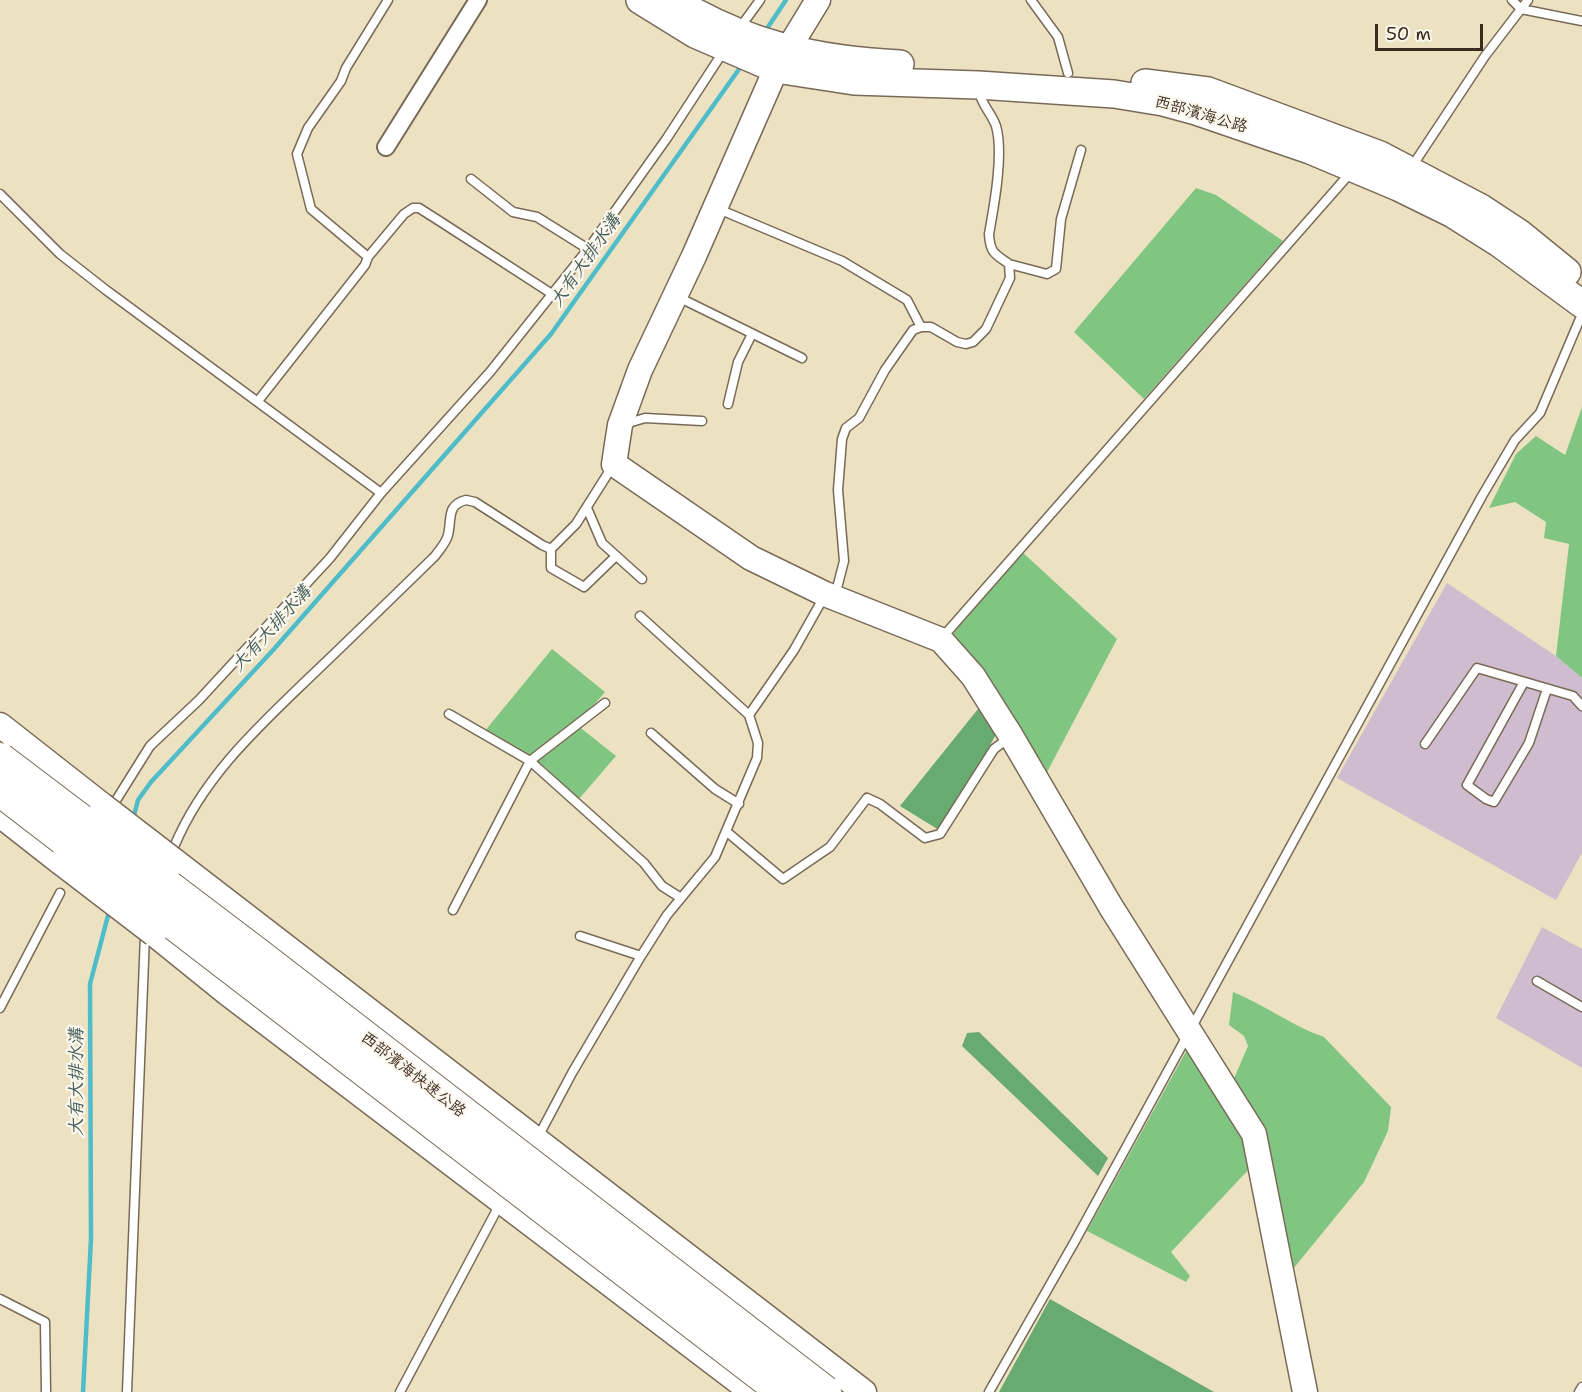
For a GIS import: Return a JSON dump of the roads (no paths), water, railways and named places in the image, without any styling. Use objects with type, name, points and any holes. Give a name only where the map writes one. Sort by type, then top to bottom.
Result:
[{"type":"highway","name":"西部濱海快速公路","points":[[0,759],[256,953],[825,1392]]},
{"type":"highway","name":"西部濱海快速公路","points":[[0,790],[783,1392]]},
{"type":"main road","points":[[640,0],[695,34],[731,40],[782,59]]},
{"type":"main road","points":[[674,0],[731,40]]},
{"type":"main road","points":[[818,0],[782,59],[676,296],[640,370],[620,425],[614,464],[751,558],[830,596],[941,640],[973,676],[1011,736],[1111,907],[1254,1134],[1305,1392]]},
{"type":"main road","name":"西部濱海公路","points":[[782,59],[1068,73],[1209,91],[1380,155],[1453,214],[1499,243],[1582,304]]},
{"type":"main road","name":"西部濱海公路","points":[[782,59],[854,81],[978,85],[1114,94],[1163,102],[1196,111],[1310,150],[1354,168],[1412,183],[1490,214],[1519,233],[1582,284]]},
{"type":"main road","points":[[0,725],[109,804],[537,1140],[864,1392]]},
{"type":"main road","points":[[0,815],[149,935],[752,1392]]},
{"type":"street","points":[[386,147],[478,0]]},
{"type":"lane","points":[[368,257],[311,209],[297,154],[309,128],[388,0]]},
{"type":"lane","points":[[109,804],[150,746],[199,700],[322,566],[381,493],[490,372],[588,249],[667,138],[760,0]]},
{"type":"lane","points":[[1031,0],[1058,37],[1068,73]]},
{"type":"lane","points":[[1512,0],[1521,9],[1582,21]]},
{"type":"lane","points":[[1412,183],[1485,56],[1528,0]]},
{"type":"lane","points":[[978,85],[980,100],[996,126],[999,151],[989,246],[992,252],[1010,264],[1047,274],[1056,269],[1061,219],[1081,150]]},
{"type":"lane","points":[[941,640],[1354,168]]},
{"type":"lane","points":[[471,179],[513,212],[537,216],[588,249]]},
{"type":"lane","points":[[0,194],[60,254],[381,493]]},
{"type":"lane","points":[[258,401],[365,265],[368,257],[404,214],[413,208],[419,208],[552,294]]},
{"type":"lane","points":[[716,208],[842,261],[907,300],[921,327]]},
{"type":"lane","points":[[749,715],[830,596],[844,561],[838,490],[842,439],[846,428],[859,418],[885,370],[913,330],[931,327],[957,342],[966,344],[974,342],[986,329],[1010,278],[1010,264]]},
{"type":"lane","points":[[676,296],[802,358]]},
{"type":"lane","points":[[989,1392],[1075,1241],[1188,1030],[1482,496],[1515,440],[1540,413],[1582,314]]},
{"type":"lane","points":[[728,404],[738,362],[752,334]]},
{"type":"lane","points":[[620,425],[645,418],[702,421]]},
{"type":"lane","points":[[614,464],[576,524],[551,549],[551,568],[584,587],[616,556]]},
{"type":"lane","points":[[175,855],[184,823],[212,779],[245,740],[435,556],[447,538],[449,513],[454,506],[466,500],[475,502],[551,549]]},
{"type":"lane","points":[[587,508],[602,543],[642,579]]},
{"type":"lane","points":[[399,1392],[572,1073],[667,915],[715,856],[757,758],[758,743],[749,715],[640,616]]},
{"type":"lane","points":[[1425,744],[1477,668],[1573,696],[1582,706]]},
{"type":"lane","points":[[1524,682],[1467,785],[1494,802],[1528,743],[1547,689]]},
{"type":"lane","points":[[453,910],[530,761],[605,703]]},
{"type":"lane","points":[[449,714],[530,761],[644,862],[662,886],[681,898]]},
{"type":"lane","points":[[651,733],[715,789],[739,804]]},
{"type":"lane","points":[[727,832],[783,879],[830,847],[867,798],[880,804],[925,838],[940,834],[994,749],[1011,736]]},
{"type":"lane","points":[[0,1008],[60,893]]},
{"type":"lane","points":[[127,1392],[149,935]]},
{"type":"lane","points":[[580,936],[641,956]]},
{"type":"lane","points":[[1537,981],[1582,1007]]},
{"type":"lane","points":[[0,1299],[45,1322],[46,1392]]},
{"type":"lane","points":[[1579,1392],[1582,1387]]},
{"type":"waterway","name":"大有大排水溝","points":[[764,33],[786,0]]},
{"type":"waterway","name":"大有大排水溝","points":[[133,819],[138,800],[151,782],[274,649],[551,334],[742,65]]},
{"type":"waterway","name":"大有大排水溝","points":[[83,1392],[91,1239],[90,984],[110,908]]}]
